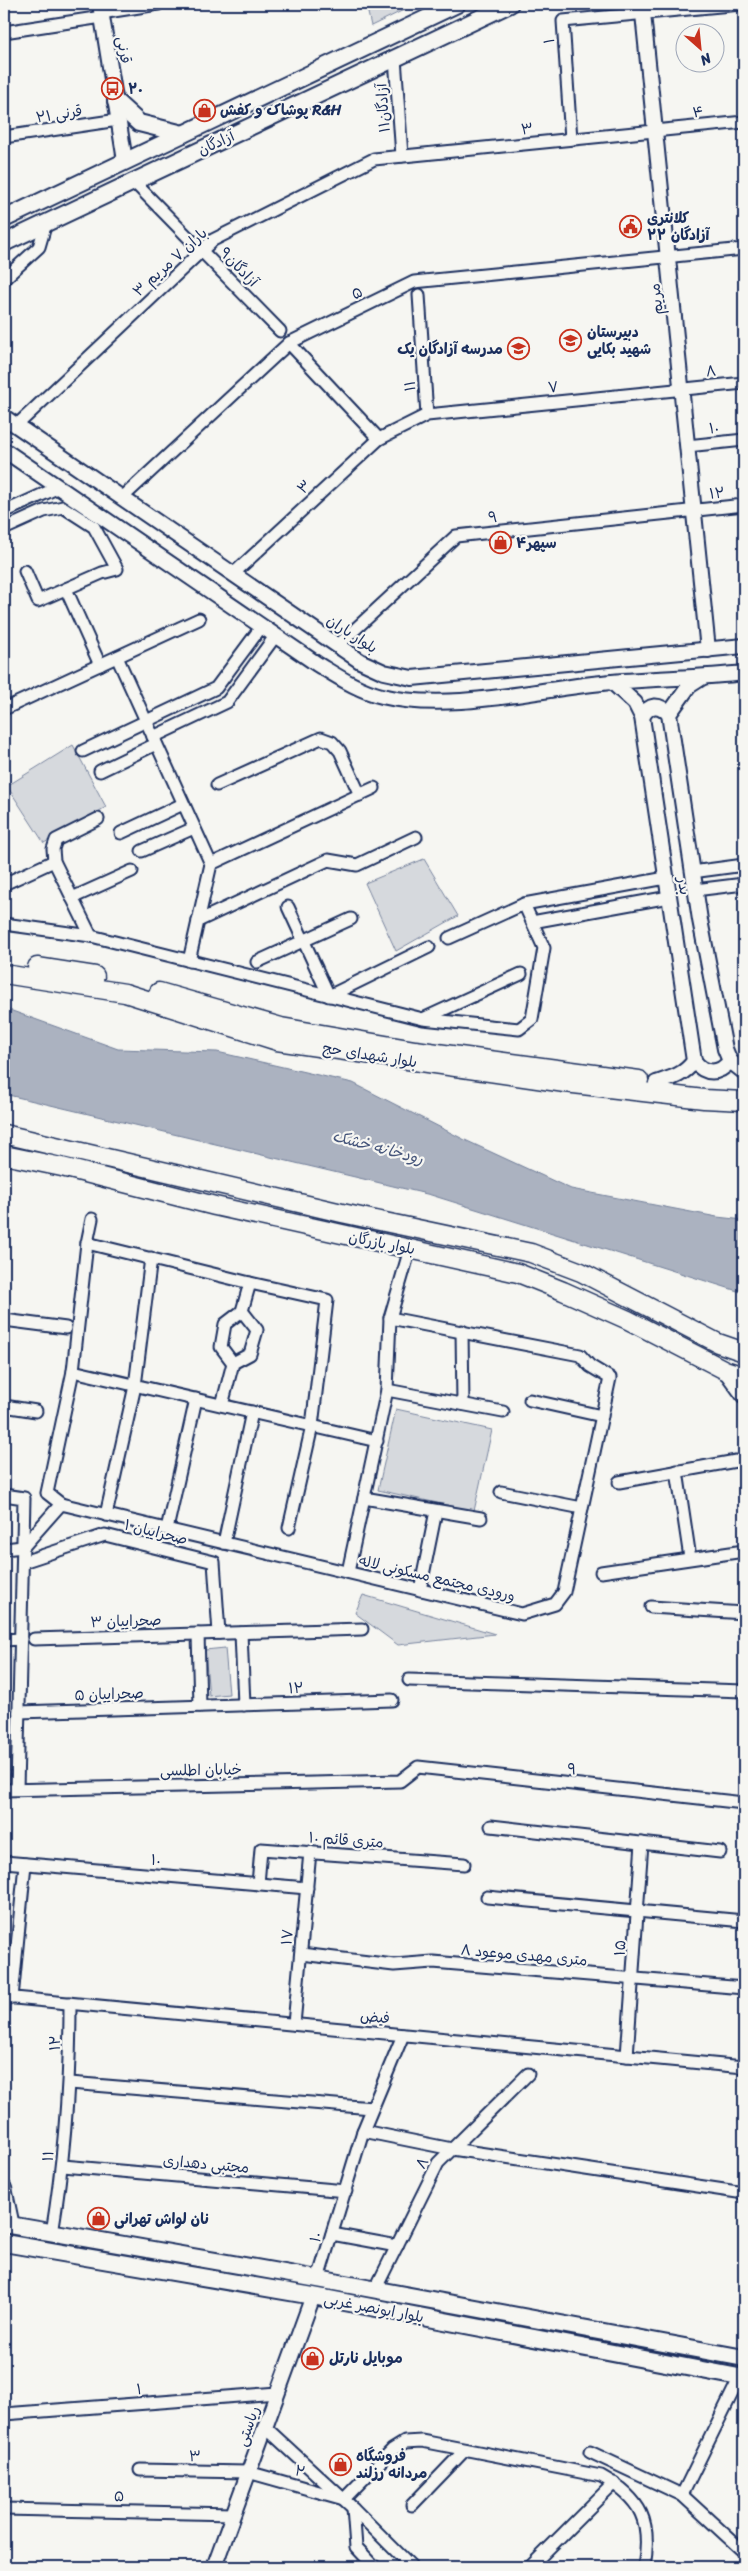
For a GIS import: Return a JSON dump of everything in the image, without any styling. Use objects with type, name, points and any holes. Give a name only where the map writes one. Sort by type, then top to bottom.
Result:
[{"type":"main road","name":"آزادگان","points":[[4,219],[457,4]]},
{"type":"main road","name":"آزادگان","points":[[4,242],[510,4]]},
{"type":"main road","points":[[116,102],[139,123],[183,134]]},
{"type":"main road","name":"بلوار شهدای حج","points":[[4,962],[128,982],[281,1027],[415,1050],[656,1083],[744,1090]]},
{"type":"main road","name":"بلوار شهدای حج","points":[[4,974],[125,993],[276,1041],[575,1084],[704,1099],[744,1101]]},
{"type":"main road","name":"بلوار بازرگان","points":[[4,1134],[226,1186],[531,1253],[581,1272],[718,1343],[744,1352]]},
{"type":"main road","name":"بلوار بازرگان","points":[[4,1155],[215,1206],[518,1273],[628,1320],[725,1370],[744,1376]]},
{"type":"main road","points":[[215,1206],[226,1186]]},
{"type":"main road","name":"بلوار ابونصر غربی","points":[[8,2225],[318,2279],[744,2358]]},
{"type":"main road","name":"بلوار ابونصر غربی","points":[[4,2243],[313,2296],[742,2378]]},
{"type":"main road","points":[[590,2350],[594,2330]]},
{"type":"street","points":[[4,32],[101,11],[158,4]]},
{"type":"street","points":[[642,9],[741,4]]},
{"type":"street","name":"مریم","points":[[642,9],[708,650]]},
{"type":"street","name":"۱","points":[[571,139],[563,21],[642,9]]},
{"type":"street","name":"قرنی","points":[[101,11],[125,161]]},
{"type":"street","name":"آزادگان۱۱","points":[[395,58],[402,156]]},
{"type":"street","name":"قرنی ۲۱","points":[[4,137],[118,120]]},
{"type":"street","name":"۴","points":[[655,131],[744,122]]},
{"type":"street","name":"۳","points":[[402,156],[655,131]]},
{"type":"street","name":"باران ۷ مریم ۳","points":[[16,426],[213,240],[374,159],[402,156]]},
{"type":"street","name":"آزادگان۹","points":[[134,182],[280,331]]},
{"type":"street","points":[[4,279],[39,247],[46,223]]},
{"type":"street","name":"۵","points":[[122,498],[289,343],[414,282],[744,250]]},
{"type":"street","name":"۱۱","points":[[419,296],[427,415]]},
{"type":"street","points":[[289,343],[379,439]]},
{"type":"street","name":"۸","points":[[681,389],[744,383]]},
{"type":"street","name":"۷","points":[[427,415],[681,389]]},
{"type":"street","name":"۳","points":[[233,574],[379,439],[427,415]]},
{"type":"street","name":"بلوار باران","points":[[4,417],[337,646],[360,661],[384,672],[412,678],[744,646]]},
{"type":"street","name":"۱۰","points":[[687,446],[744,440]]},
{"type":"street","points":[[4,450],[346,681],[380,696],[415,702],[498,697],[612,682],[703,678],[744,673]]},
{"type":"street","points":[[4,512],[59,487]]},
{"type":"street","name":"۱۲","points":[[694,510],[744,505]]},
{"type":"street","points":[[4,530],[44,511],[63,507],[94,527],[117,569],[102,573],[38,602],[25,571]]},
{"type":"street","name":"۹","points":[[337,646],[456,536],[694,510]]},
{"type":"street","points":[[66,589],[100,665]]},
{"type":"street","points":[[4,709],[199,619]]},
{"type":"street","points":[[83,751],[216,688],[262,626]]},
{"type":"street","points":[[100,771],[227,702],[276,635]]},
{"type":"street","points":[[117,657],[211,864],[189,961]]},
{"type":"street","points":[[642,717],[646,709],[654,705],[663,707],[669,714],[689,686],[703,678]]},
{"type":"street","name":"بدر","points":[[612,682],[635,703],[642,717],[694,1061]]},
{"type":"street","name":"بدر","points":[[669,714],[695,890],[725,1049],[730,1061]]},
{"type":"street","points":[[217,785],[321,738],[332,742],[340,751],[360,795]]},
{"type":"street","points":[[211,864],[374,788]]},
{"type":"street","points":[[120,833],[184,804]]},
{"type":"street","points":[[91,936],[54,861],[53,849],[56,840],[98,819]]},
{"type":"street","points":[[142,851],[194,828]]},
{"type":"street","points":[[198,921],[328,860],[357,866],[416,837]]},
{"type":"street","points":[[4,884],[54,861]]},
{"type":"street","points":[[692,872],[742,866],[742,884],[695,890]]},
{"type":"street","points":[[72,898],[132,871]]},
{"type":"street","points":[[449,938],[524,904],[666,878]]},
{"type":"street","points":[[643,882],[644,901]]},
{"type":"street","points":[[532,922],[669,897]]},
{"type":"street","points":[[4,924],[91,936],[424,1019],[519,1029],[532,1019],[544,948],[524,904]]},
{"type":"street","points":[[288,907],[329,996]]},
{"type":"street","points":[[257,962],[351,919]]},
{"type":"street","points":[[329,996],[429,947]]},
{"type":"street","points":[[424,1019],[521,974]]},
{"type":"street","points":[[656,1083],[677,1076],[687,1070],[694,1061],[700,1068],[708,1072],[717,1072],[725,1068],[730,1061],[744,1072]]},
{"type":"street","points":[[4,1549],[23,1547],[61,1504],[47,1493],[73,1371],[87,1243],[92,1219]]},
{"type":"street","points":[[87,1243],[250,1284],[327,1300],[312,1426],[289,1528]]},
{"type":"street","points":[[348,1572],[388,1390],[390,1318],[410,1249]]},
{"type":"street","points":[[106,1514],[135,1386],[151,1258]]},
{"type":"street","points":[[222,1406],[232,1363],[221,1346],[225,1324],[242,1311],[250,1284]]},
{"type":"street","points":[[232,1363],[250,1354],[257,1330],[242,1311]]},
{"type":"street","name":"ورودی مجتمع مسکونی لاله","points":[[61,1504],[522,1614],[555,1604],[564,1592],[610,1378],[590,1366],[580,1355],[390,1318]]},
{"type":"street","points":[[4,1320],[66,1328]]},
{"type":"street","points":[[462,1331],[462,1404]]},
{"type":"street","points":[[725,1370],[744,1396]]},
{"type":"street","points":[[73,1371],[376,1441]]},
{"type":"street","points":[[388,1390],[503,1412]]},
{"type":"street","points":[[167,1529],[196,1399]]},
{"type":"street","points":[[530,1400],[602,1416]]},
{"type":"street","points":[[4,1406],[36,1411]]},
{"type":"street","points":[[224,1543],[252,1412]]},
{"type":"street","points":[[619,1482],[736,1461]]},
{"type":"street","points":[[677,1472],[690,1558]]},
{"type":"street","points":[[501,1492],[582,1508]]},
{"type":"street","points":[[4,1495],[24,1498],[17,1789]]},
{"type":"street","points":[[364,1498],[481,1518]]},
{"type":"street","points":[[420,1590],[436,1511]]},
{"type":"street","name":"صحراییان ۱","points":[[23,1562],[105,1535],[214,1562],[219,1633]]},
{"type":"street","points":[[601,1572],[744,1551]]},
{"type":"street","points":[[652,1607],[744,1613]]},
{"type":"street","points":[[219,1633],[362,1629]]},
{"type":"street","name":"صحراییان ۳","points":[[34,1639],[219,1633]]},
{"type":"street","points":[[241,1633],[244,1705]]},
{"type":"street","points":[[198,1634],[200,1706]]},
{"type":"street","points":[[4,1640],[21,1640]]},
{"type":"street","points":[[408,1680],[744,1691]]},
{"type":"street","name":"۱۲","points":[[200,1706],[392,1700]]},
{"type":"street","name":"۵ صحراییان","points":[[19,1712],[200,1706]]},
{"type":"street","name":"۹","points":[[400,1781],[418,1767],[744,1803]]},
{"type":"street","name":"خيابان اطلسى","points":[[4,1790],[400,1781]]},
{"type":"street","points":[[491,1826],[720,1852]]},
{"type":"street","name":"۱۵","points":[[627,2056],[642,1843]]},
{"type":"street","name":"۱۰ متری قائم","points":[[258,1884],[261,1848],[464,1864]]},
{"type":"street","name":"۱۷","points":[[294,2024],[310,1852]]},
{"type":"street","name":"۱۰","points":[[4,1862],[307,1888]]},
{"type":"street","points":[[8,1998],[25,1864]]},
{"type":"street","points":[[487,1897],[744,1921]]},
{"type":"street","name":"۸ متری مهدی موعود","points":[[301,1954],[394,1965],[433,1962],[744,1988]]},
{"type":"street","name":"فیض","points":[[8,1998],[744,2067]]},
{"type":"street","name":"۱۲","points":[[70,2003],[70,2083]]},
{"type":"street","name":"۱۰","points":[[318,2279],[363,2131],[403,2035]]},
{"type":"street","name":"۸","points":[[375,2290],[438,2163],[528,2074]]},
{"type":"street","points":[[70,2083],[372,2108]]},
{"type":"street","name":"۱۱","points":[[52,2233],[63,2166],[70,2083]]},
{"type":"street","points":[[363,2131],[452,2149],[744,2193]]},
{"type":"street","name":"مجتبی دهداری","points":[[63,2166],[346,2191]]},
{"type":"street","points":[[4,2188],[8,2225]]},
{"type":"street","points":[[332,2234],[397,2246]]},
{"type":"street","name":"ریاستی","points":[[214,2567],[313,2296]]},
{"type":"street","points":[[682,2495],[742,2378]]},
{"type":"street","name":"۱","points":[[4,2414],[277,2393]]},
{"type":"street","points":[[265,2427],[344,2499],[412,2567]]},
{"type":"street","points":[[344,2499],[392,2450],[405,2442],[422,2441],[601,2476],[614,2484],[642,2513],[648,2537],[644,2567]]},
{"type":"street","points":[[412,2505],[465,2450]]},
{"type":"street","points":[[590,2452],[682,2495],[744,2552]]},
{"type":"street","name":"۳","points":[[140,2470],[248,2472]]},
{"type":"street","name":"۲","points":[[248,2472],[344,2499]]},
{"type":"street","points":[[530,2567],[614,2484]]},
{"type":"street","points":[[353,2508],[356,2547],[375,2567]]},
{"type":"street","name":"۵","points":[[4,2509],[233,2514]]},
{"type":"shaded area","points":[[366,4],[416,4],[371,26]]},
{"type":"shaded area","points":[[73,745],[106,807],[44,843],[7,786]]},
{"type":"shaded area","points":[[424,859],[458,916],[396,951],[365,883]]},
{"type":"shaded area","points":[[396,1409],[492,1430],[474,1511],[378,1490]]},
{"type":"shaded area","points":[[363,1595],[495,1634],[398,1645],[355,1613]]},
{"type":"shaded area","points":[[225,1648],[229,1694],[209,1696],[205,1650]]},
{"type":"water","name":"رودخانه خشک","points":[[4,1008],[118,1049],[217,1052],[353,1083],[465,1140],[571,1189],[717,1217],[744,1220],[744,1293],[431,1195],[4,1094]]},
{"type":"place","name":"۲۰","points":[[112,89]]},
{"type":"place","name":"پوشاک و کفش R&H","points":[[204,110]]},
{"type":"place","name":"کلانتری ۲۲ آزادگان","points":[[631,227]]},
{"type":"place","name":"دبیرستان شهید بکایی","points":[[571,341]]},
{"type":"place","name":"مدرسه آزادگان یک","points":[[519,349]]},
{"type":"place","name":"سپهر۴","points":[[500,543]]},
{"type":"place","name":"نان لواش تهرانی","points":[[98,2219]]},
{"type":"place","name":"موبایل نارتل","points":[[313,2358]]},
{"type":"place","name":"فروشگاه مردانه رزلند","points":[[340,2465]]}]
